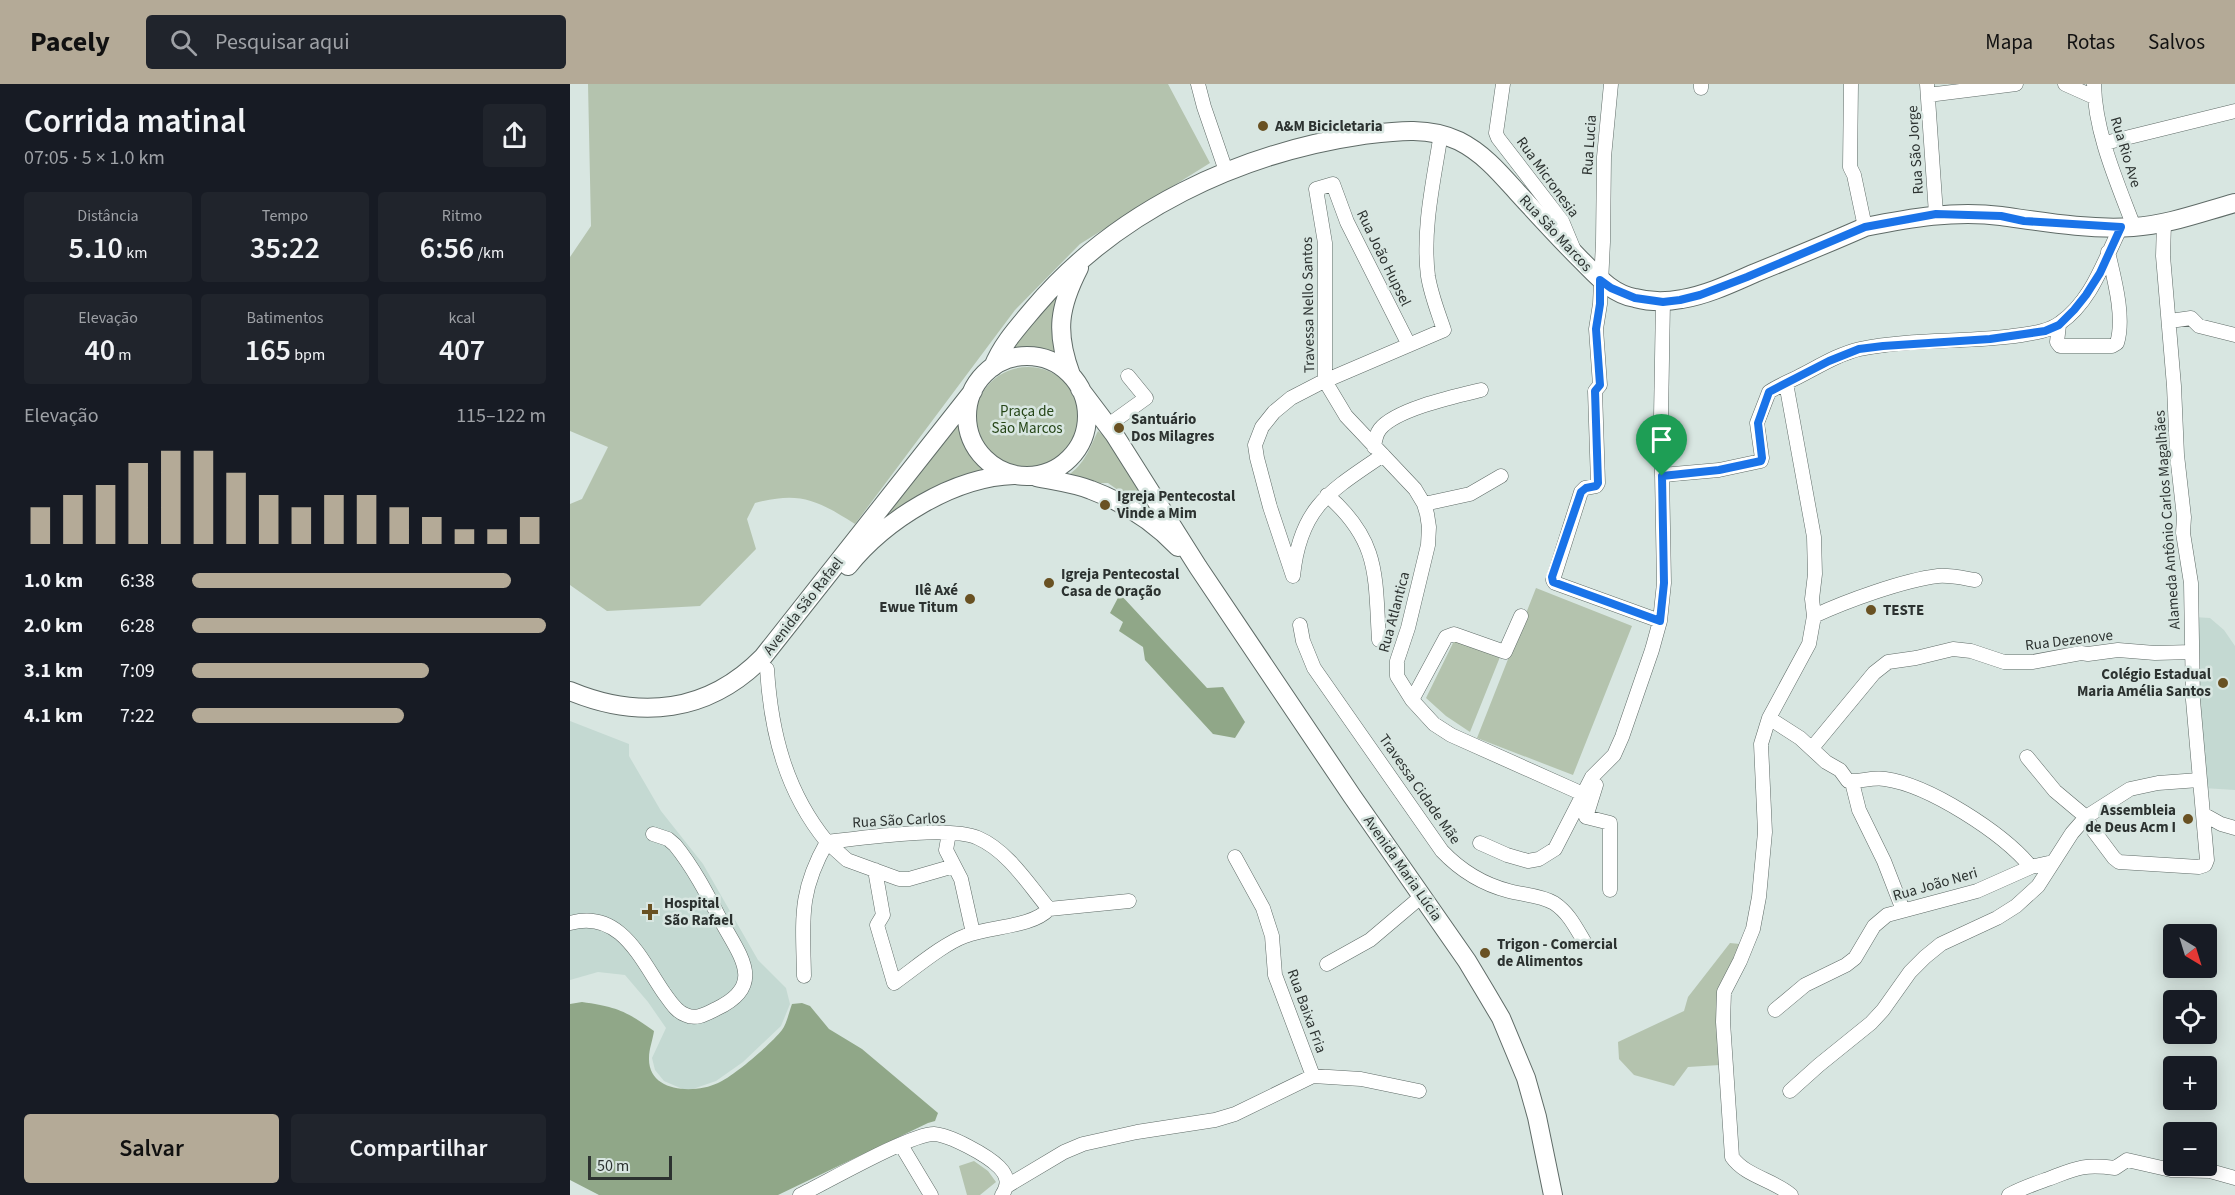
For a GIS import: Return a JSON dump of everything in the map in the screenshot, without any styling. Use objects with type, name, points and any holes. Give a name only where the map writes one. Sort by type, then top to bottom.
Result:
[{"type":"main road","name":"Rua São Marcos","points":[[993,367],[1002,349],[1064,276],[1150,210],[1188,188],[1226,171],[1323,141],[1399,131],[1417,130],[1441,133],[1475,150],[1494,167],[1600,280],[1625,295],[1663,302],[1700,295],[1865,227],[1936,214],[2001,216],[2024,221],[2128,227],[2164,223],[2235,203]]},
{"type":"main road","name":"Rua São Marcos","points":[[1076,382],[1063,354],[1060,320],[1063,303],[1083,261]]},
{"type":"main road","points":[[1036,357],[1055,363],[1076,382],[1085,401],[1087,420],[1076,451],[1057,468],[1023,476],[999,470],[976,450],[967,421],[968,405],[972,391],[993,367],[1006,360],[1036,357]]},
{"type":"main road","name":"Avenida Maria Lúcia","points":[[1076,382],[1114,434],[1198,567],[1352,796],[1467,961],[1501,1018],[1526,1078],[1537,1117],[1552,1195]]},
{"type":"main road","name":"Avenida São Rafael","points":[[570,691],[595,701],[620,706],[661,708],[700,699],[735,682],[763,657],[972,391]]},
{"type":"main road","name":"Avenida Maria Lúcia","points":[[1023,476],[1089,489],[1114,500],[1167,536],[1198,567]]},
{"type":"main road","name":"Avenida São Rafael","points":[[570,704],[629,719],[658,720],[687,716],[732,697],[767,669],[859,553],[892,526],[915,509],[954,488],[981,480],[1023,476]]},
{"type":"street","points":[[1198,84],[1226,171]]},
{"type":"street","name":"Rua Micronesia","points":[[1503,84],[1496,133],[1498,138],[1562,221],[1576,255]]},
{"type":"street","name":"Rua Lucia","points":[[1611,84],[1602,206],[1600,304],[1596,329],[1600,385],[1595,391],[1598,483],[1581,492],[1552,577],[1553,582],[1660,621]]},
{"type":"street","points":[[1851,84],[1850,167],[1865,227]]},
{"type":"street","points":[[1928,90],[2014,84]]},
{"type":"street","points":[[2065,84],[2094,90]]},
{"type":"street","name":"Rua São Jorge","points":[[1928,90],[1936,214]]},
{"type":"street","name":"Rua Rio Ave","points":[[2094,90],[2105,143],[2128,227]]},
{"type":"street","points":[[2105,143],[2235,111]]},
{"type":"street","points":[[1441,133],[1427,245],[1430,289],[1444,330],[1291,398],[1274,412],[1262,427],[1255,445],[1270,507],[1293,576],[1300,536],[1309,516],[1328,495],[1378,451],[1382,428],[1399,416],[1481,390]]},
{"type":"street","name":"Rua João Hupsel","points":[[1333,184],[1347,222],[1409,345]]},
{"type":"street","name":"Travessa Nello Santos","points":[[1333,184],[1315,191],[1324,227],[1325,243],[1325,381],[1346,416],[1378,451]]},
{"type":"street","name":"Alameda Antônio Carlos Magalhães","points":[[2086,818],[2119,862],[2199,867],[2205,865],[2207,860],[2199,780],[2192,652],[2191,583],[2183,534],[2184,517],[2177,455],[2170,321],[2163,256],[2164,223]]},
{"type":"street","points":[[1662,476],[1719,470],[1761,461],[1758,423],[1769,392],[1829,361],[1859,349],[1990,339],[2045,331],[2059,325],[2086,295],[2100,273],[2108,252],[2128,227]]},
{"type":"street","points":[[2059,325],[2057,342],[2060,346],[2112,346],[2117,343],[2119,319],[2116,286],[2108,252]]},
{"type":"street","points":[[1610,890],[1610,823],[1586,817],[1597,783],[1622,737],[1660,621],[1664,583],[1663,302]]},
{"type":"street","points":[[2170,321],[2191,318],[2199,326],[2235,335]]},
{"type":"street","points":[[1114,434],[1114,421],[1146,398],[1128,376]]},
{"type":"street","points":[[1786,383],[1814,537],[1815,573],[1812,599],[1814,616],[1809,644],[1769,718],[1761,744],[1765,832],[1759,897],[1753,929],[1724,992],[1723,1022],[1730,1150],[1735,1162],[1743,1168],[1781,1187],[1791,1195]]},
{"type":"street","name":"Rua Atlantica","points":[[1378,451],[1415,489],[1424,504],[1429,527],[1428,545],[1396,668],[1401,684],[1434,724],[1466,744],[1583,794]]},
{"type":"street","points":[[1424,504],[1470,494],[1501,476]]},
{"type":"street","points":[[1328,495],[1354,521],[1372,560],[1376,583],[1378,640]]},
{"type":"street","points":[[1814,616],[1918,580],[1952,576],[1975,580]]},
{"type":"street","points":[[1412,700],[1446,636],[1454,634],[1503,652],[1507,649],[1521,616]]},
{"type":"street","name":"Travessa Cidade Mãe","points":[[1300,625],[1303,641],[1314,668],[1442,851],[1456,866],[1490,885],[1543,898],[1553,903],[1572,921],[1584,943]]},
{"type":"street","name":"Rua Dezenove","points":[[1812,748],[1874,673],[1896,659],[1916,658],[1953,649],[1971,651],[2004,662],[2032,662],[2080,652],[2088,654],[2118,650],[2155,653],[2192,652]]},
{"type":"street","points":[[767,669],[769,704],[783,762],[800,803],[827,842],[847,860],[899,879],[909,879],[954,866]]},
{"type":"street","points":[[1769,718],[1812,748],[1826,762],[1840,770],[1848,781],[1883,778],[1915,788],[1951,805],[1972,819],[2007,844],[2031,867]]},
{"type":"street","points":[[1480,843],[1528,861],[1539,859],[1555,849],[1595,772],[1614,755]]},
{"type":"street","points":[[2027,757],[2055,791],[2086,818]]},
{"type":"street","points":[[1790,1091],[1871,1023],[1910,972],[1925,957],[1941,944],[1971,932],[2016,906],[2038,886],[2086,818],[2130,789],[2158,783],[2199,780]]},
{"type":"street","points":[[1852,782],[1859,810],[1884,861],[1903,910]]},
{"type":"street","points":[[2203,814],[2221,824],[2235,828]]},
{"type":"street","name":"Rua São Carlos","points":[[827,842],[912,833],[949,833],[976,837],[999,852],[1046,912]]},
{"type":"street","points":[[949,833],[946,850],[961,879],[973,933]]},
{"type":"street","points":[[570,923],[594,920],[614,927],[671,1002],[685,1015],[702,1016],[731,1002],[738,996],[745,983],[743,966],[714,908],[675,845],[668,839],[653,834]]},
{"type":"street","points":[[804,976],[802,910],[816,861],[827,842]]},
{"type":"street","name":"Rua Baixa Fria","points":[[1235,857],[1263,908],[1272,936],[1275,975],[1313,1076]]},
{"type":"street","name":"Rua João Neri","points":[[1775,1010],[1805,986],[1855,958],[1880,919],[1903,910],[1977,891],[2031,867],[2053,862]]},
{"type":"street","points":[[875,870],[884,915],[877,923],[877,928],[894,983],[951,943],[973,933],[1031,920],[1046,912],[1129,902]]},
{"type":"street","points":[[1327,964],[1370,940],[1422,896]]},
{"type":"street","points":[[1005,1190],[1064,1152],[1083,1144],[1137,1132],[1215,1120],[1246,1109],[1313,1076],[1361,1079],[1419,1091]]},
{"type":"street","points":[[801,1195],[901,1144],[932,1134],[953,1139],[994,1163],[1007,1178],[1005,1190]]},
{"type":"street","points":[[901,1144],[930,1195]]},
{"type":"street","points":[[2009,1195],[2080,1167],[2097,1165],[2115,1168],[2127,1160],[2171,1170],[2210,1171],[2235,1178]]},
{"type":"shaded area","points":[[2194,617],[2210,618],[2224,630],[2235,646],[2235,790],[2203,788]]},
{"type":"shaded area","name":"Hospital São Rafael","points":[[570,721],[629,744],[629,756],[661,811],[703,864],[758,960],[786,988],[790,1004],[781,1026],[743,1062],[716,1081],[687,1091],[664,1081],[655,1070],[652,1058],[666,1028],[625,975],[598,972],[570,980]]},
{"type":"green space","points":[[588,84],[1168,84],[1210,163],[1080,244],[1015,310],[855,524],[830,509],[808,500],[784,498],[755,503],[747,519],[756,549],[700,606],[607,611],[570,585],[570,504],[582,499],[608,447],[570,431],[570,257],[591,226]]},
{"type":"green space","points":[[1063,288],[1059,360],[1032,353],[1003,357]]},
{"type":"green space","name":"Praça de São Marcos","points":[[1028,367],[1048,371],[1065,383],[1077,400],[1081,420],[1077,440],[1065,457],[1048,469],[1028,473],[1008,469],[991,457],[979,440],[975,420],[979,400],[991,383],[1008,371]]},
{"type":"green space","points":[[959,424],[965,446],[972,459],[985,473],[894,514],[889,512]]},
{"type":"green space","points":[[1098,431],[1114,445],[1160,520],[1108,483],[1088,483],[1067,476],[1082,461]]},
{"type":"green space","points":[[1536,588],[1632,626],[1573,775],[1477,738]]},
{"type":"green space","points":[[1120,594],[1207,688],[1223,687],[1245,722],[1235,738],[1213,734],[1145,660],[1143,647],[1119,631],[1123,622],[1110,613]]},
{"type":"green space","points":[[1454,641],[1500,657],[1470,732],[1446,716],[1426,698]]},
{"type":"green space","points":[[1730,943],[1740,944],[1717,1004],[1720,1065],[1688,1067],[1674,1086],[1634,1075],[1619,1059],[1618,1042],[1684,1011],[1688,997]]},
{"type":"green space","points":[[582,1002],[621,1011],[654,1031],[649,1055],[651,1070],[664,1084],[686,1089],[708,1087],[733,1074],[777,1036],[787,1021],[792,1004],[802,1003],[810,1006],[829,1029],[862,1049],[938,1113],[935,1121],[778,1195],[599,1195],[570,1180],[570,1004]]},
{"type":"green space","points":[[974,1161],[988,1171],[996,1182],[980,1195],[967,1195],[959,1166]]},
{"type":"place","name":"A&M Bicicletaria","points":[[1263,126]]},
{"type":"place","name":"Santuário Dos Milagres","points":[[1119,428]]},
{"type":"place","name":"Igreja Pentecostal Vinde a Mim","points":[[1105,505]]},
{"type":"place","name":"Igreja Pentecostal Casa de Oração","points":[[1049,583]]},
{"type":"place","name":"Ilê Axé Ewue Titum","points":[[970,599]]},
{"type":"place","name":"TESTE","points":[[1871,610]]},
{"type":"place","name":"Colégio Estadual Maria Amélia Santos","points":[[2223,683]]},
{"type":"place","name":"Assembleia de Deus Acm I","points":[[2188,819]]},
{"type":"place","name":"Hospital São Rafael","points":[[650,912]]},
{"type":"place","name":"Trigon - Comercial de Alimentos","points":[[1485,953]]},
{"type":"route","points":[[1936,214],[2001,216],[2024,221],[2121,227],[2100,273],[2079,305],[2059,325],[2045,331],[1990,339],[1883,346],[1859,349],[1844,354],[1769,392],[1758,423],[1762,458],[1760,462],[1693,474],[1662,476],[1664,583],[1660,621],[1553,582],[1552,577],[1581,492],[1583,489],[1598,485],[1595,391],[1600,385],[1596,329],[1600,304],[1600,280],[1611,288],[1635,298],[1663,302],[1680,300],[1747,277],[1865,227],[1936,214]]}]
